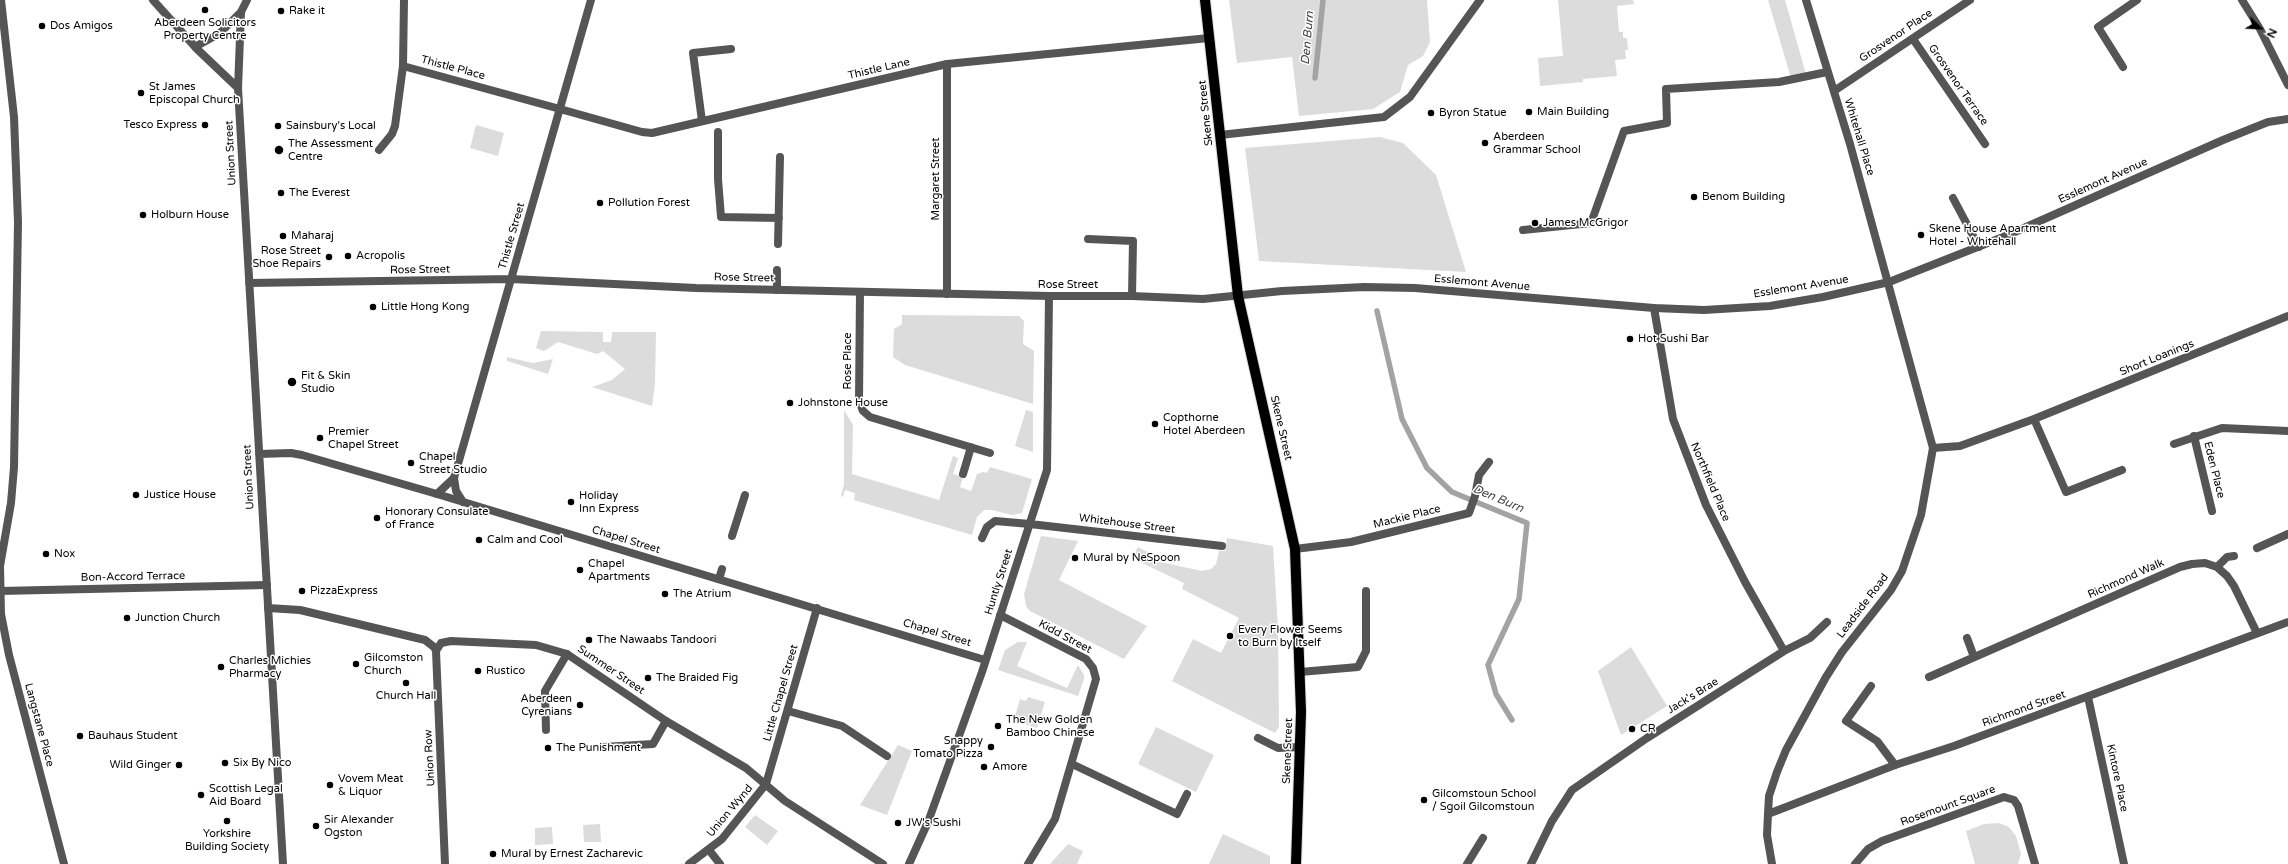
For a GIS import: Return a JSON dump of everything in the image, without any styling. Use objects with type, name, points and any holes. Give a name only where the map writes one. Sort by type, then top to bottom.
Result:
[{"type":"main road","name":"Skene Street","points":[[1205,0],[1238,296],[1295,549],[1300,672],[1300,747],[1296,864]]},
{"type":"street","points":[[153,0],[195,47],[238,88]]},
{"type":"street","points":[[195,47],[220,33],[241,12],[247,0]]},
{"type":"street","name":"Thistle Place","points":[[404,0],[403,66],[560,109]]},
{"type":"street","name":"Thistle Street","points":[[454,478],[591,0]]},
{"type":"street","points":[[1220,135],[1384,117],[1410,97],[1480,0]]},
{"type":"street","name":"Whitehall Place","points":[[1806,0],[1889,282]]},
{"type":"street","name":"Grosvenor Place","points":[[1834,91],[1970,0]]},
{"type":"street","points":[[2123,67],[2098,27],[2137,0]]},
{"type":"street","points":[[2242,0],[2260,29],[2288,85]]},
{"type":"street","name":"Langstane Place","points":[[1,2],[14,117],[18,222],[14,467],[11,503],[2,535],[0,591],[1,614],[9,655],[64,864]]},
{"type":"street","name":"Union Street","points":[[241,12],[238,88],[283,864]]},
{"type":"street","name":"Thistle Lane","points":[[560,109],[642,132],[652,133],[947,64],[1210,38]]},
{"type":"street","name":"Grosvenor Terrace","points":[[1913,39],[1985,144]]},
{"type":"street","points":[[702,121],[693,53],[731,49]]},
{"type":"street","name":"Margaret Street","points":[[947,64],[947,294]]},
{"type":"street","points":[[379,150],[392,134],[395,126],[403,66]]},
{"type":"street","points":[[1523,230],[1591,223],[1624,131],[1667,123],[1666,89],[1779,82],[1828,72]]},
{"type":"street","name":"Esslemont Avenue","points":[[1238,296],[1364,287],[1415,288],[1654,308],[1704,310],[1770,306],[1822,297],[1889,282],[1979,247],[2223,140],[2268,122],[2288,119]]},
{"type":"street","points":[[718,132],[718,179],[722,217],[780,218]]},
{"type":"street","points":[[778,244],[780,218],[780,157]]},
{"type":"street","points":[[1953,198],[1979,247]]},
{"type":"street","points":[[1088,239],[1133,241],[1132,296]]},
{"type":"street","points":[[777,270],[777,290]]},
{"type":"street","name":"Rose Street","points":[[249,283],[511,279],[595,285],[860,292],[1049,296],[1132,296],[1203,299],[1238,296]]},
{"type":"street","name":"Leadside Road","points":[[1772,864],[1767,835],[1769,796],[1776,772],[1816,694],[1842,652],[1872,616],[1902,571],[1921,515],[1933,448],[1889,282]]},
{"type":"street","name":"Rose Place","points":[[860,292],[859,401],[863,411],[870,417],[990,453]]},
{"type":"street","name":"Huntly Street","points":[[909,864],[928,822],[986,660],[1047,470],[1049,296]]},
{"type":"street","name":"Northfield Place","points":[[1654,308],[1676,426],[1706,505],[1744,582],[1784,651]]},
{"type":"street","name":"Short Loanings","points":[[1933,448],[1960,446],[2034,419],[2288,316]]},
{"type":"street","points":[[2034,419],[2066,492],[2122,470]]},
{"type":"street","name":"Eden Place","points":[[2174,444],[2194,436],[2222,428],[2288,431]]},
{"type":"street","name":"Eden Place","points":[[2194,436],[2212,510]]},
{"type":"street","points":[[964,474],[971,447]]},
{"type":"street","name":"Chapel Street","points":[[259,454],[299,454],[818,608],[986,660]]},
{"type":"street","name":"Mackie Place","points":[[1295,549],[1351,542],[1469,513],[1475,496],[1479,476],[1489,462]]},
{"type":"street","points":[[437,494],[454,478]]},
{"type":"street","points":[[454,478],[456,491],[463,502]]},
{"type":"street","points":[[732,536],[745,495]]},
{"type":"street","name":"Whitehouse Street","points":[[982,538],[987,527],[996,521],[1222,546]]},
{"type":"street","points":[[2257,548],[2288,534]]},
{"type":"street","points":[[2234,556],[2228,558],[2217,566],[2234,586],[2257,633]]},
{"type":"street","name":"Richmond Walk","points":[[1929,677],[2180,567],[2206,563],[2217,566]]},
{"type":"street","points":[[719,579],[722,569]]},
{"type":"street","name":"Bon-Accord Terrace","points":[[0,591],[266,585]]},
{"type":"street","points":[[1300,672],[1358,666],[1366,651],[1366,591]]},
{"type":"street","points":[[268,608],[300,610],[425,640],[431,643],[436,651]]},
{"type":"street","name":"Little Chapel Street","points":[[766,784],[818,608]]},
{"type":"street","name":"Kidd Street","points":[[1000,615],[1086,659],[1093,668],[1096,679],[1055,819],[1028,864]]},
{"type":"street","name":"Jack's Brae","points":[[1531,864],[1552,821],[1572,790],[1647,738],[1784,651],[1810,638],[1827,622]]},
{"type":"street","name":"Richmond Street","points":[[1768,814],[1895,765],[1954,746],[2288,622]]},
{"type":"street","points":[[1967,638],[1974,657]]},
{"type":"street","name":"Summer Street","points":[[436,651],[441,643],[451,641],[536,645],[567,654],[666,721],[746,768],[785,801],[883,864]]},
{"type":"street","name":"Union Row","points":[[436,651],[445,864]]},
{"type":"street","points":[[546,730],[545,691],[567,654]]},
{"type":"street","points":[[1871,686],[1846,721],[1877,741],[1895,765]]},
{"type":"street","name":"Kintore Place","points":[[2088,697],[2124,864]]},
{"type":"street","points":[[788,710],[842,726],[887,756]]},
{"type":"street","points":[[602,747],[653,744],[666,721]]},
{"type":"street","points":[[1258,738],[1278,748],[1300,747]]},
{"type":"street","points":[[1072,764],[1177,814],[1187,794]]},
{"type":"street","name":"Union Wynd","points":[[689,864],[722,839],[766,784]]},
{"type":"street","name":"Rosemount Square","points":[[1855,864],[1868,849],[1882,841],[2004,797],[2014,800],[2018,806],[2035,864]]},
{"type":"street","points":[[1467,864],[1483,838]]},
{"type":"street","points":[[709,850],[720,864]]},
{"type":"shaded area","points":[[1229,0],[1427,0],[1430,42],[1423,56],[1408,65],[1400,92],[1373,109],[1299,116],[1292,57],[1237,63]]},
{"type":"shaded area","points":[[1558,0],[1633,0],[1634,4],[1617,6],[1619,32],[1623,32],[1623,38],[1627,38],[1628,50],[1625,50],[1626,59],[1615,60],[1617,76],[1583,79],[1583,82],[1540,86],[1538,58],[1563,56]]},
{"type":"shaded area","points":[[1768,0],[1785,0],[1806,74],[1791,78]]},
{"type":"shaded area","points":[[476,125],[504,133],[498,156],[470,148]]},
{"type":"shaded area","points":[[1380,137],[1403,143],[1436,175],[1466,272],[1259,261],[1245,148]]},
{"type":"shaded area","points":[[902,315],[1019,316],[1024,321],[1023,344],[1034,351],[1033,404],[905,365],[893,357],[894,329],[902,324]]},
{"type":"shaded area","points":[[541,331],[603,332],[603,342],[611,342],[612,332],[656,332],[655,383],[652,406],[592,387],[612,380],[625,369],[603,351],[597,354],[558,342],[544,351],[536,348]]},
{"type":"shaded area","points":[[507,357],[533,363],[553,359],[548,374],[507,361]]},
{"type":"shaded area","points":[[844,410],[853,425],[852,474],[939,500],[953,456],[958,458],[953,474],[963,477],[960,487],[971,491],[977,474],[983,472],[987,473],[990,467],[1032,479],[1022,513],[1012,515],[992,510],[984,510],[977,517],[972,535],[854,500],[855,493],[845,490],[843,497],[841,496],[844,484]]},
{"type":"shaded area","points":[[1026,410],[1033,412],[1033,452],[1015,446]]},
{"type":"shaded area","points":[[1041,536],[1078,541],[1059,580],[1147,626],[1124,659],[1030,611],[1026,606],[1024,594]]},
{"type":"shaded area","points":[[1227,538],[1273,546],[1278,628],[1279,727],[1275,733],[1172,681],[1193,639],[1221,653],[1239,618],[1182,589],[1184,583],[1132,558],[1138,547],[1149,553],[1151,560],[1202,571],[1211,569],[1216,564],[1219,551],[1225,551]]},
{"type":"shaded area","points":[[1018,642],[1027,642],[1017,666],[1067,688],[1078,665],[1084,675],[1084,679],[1078,696],[998,670],[1005,650]]},
{"type":"shaded area","points":[[1631,647],[1667,706],[1621,735],[1598,671]]},
{"type":"shaded area","points":[[1028,697],[1045,702],[1037,728],[1014,720],[1020,699],[1026,701]]},
{"type":"shaded area","points":[[1156,727],[1214,755],[1196,792],[1138,764]]},
{"type":"shaded area","points":[[898,745],[912,751],[887,815],[860,805]]},
{"type":"shaded area","points":[[755,815],[778,831],[767,845],[745,827]]},
{"type":"shaded area","points":[[1999,823],[2009,827],[2016,836],[2021,854],[2018,864],[1975,864],[1966,831],[1984,824]]},
{"type":"shaded area","points":[[600,824],[601,842],[584,842],[583,825]]},
{"type":"shaded area","points":[[552,827],[553,844],[535,845],[535,828]]},
{"type":"shaded area","points":[[1223,834],[1270,856],[1270,864],[1209,864]]},
{"type":"shaded area","points":[[1068,844],[1083,851],[1077,864],[1050,864]]},
{"type":"waterway","name":"Den Burn","points":[[1315,78],[1323,0]]},
{"type":"waterway","name":"Den Burn","points":[[1377,311],[1402,419],[1427,468],[1452,492],[1527,523],[1519,599],[1488,665],[1496,694],[1512,720]]},
{"type":"place","name":"Aberdeen Solicitors Property Centre","points":[[205,10]]},
{"type":"place","name":"Rake it","points":[[281,11]]},
{"type":"place","name":"Dos Amigos","points":[[42,26]]},
{"type":"place","name":"St James Episcopal Church","points":[[141,93]]},
{"type":"place","name":"Main Building","points":[[1529,112]]},
{"type":"place","name":"Byron Statue","points":[[1431,113]]},
{"type":"place","name":"Tesco Express","points":[[205,125]]},
{"type":"place","name":"Sainsbury's Local","points":[[278,126]]},
{"type":"place","name":"Aberdeen Grammar School","points":[[1485,143]]},
{"type":"place","name":"The Assessment Centre","points":[[279,150]]},
{"type":"place","name":"The Everest","points":[[281,193]]},
{"type":"place","name":"Benom Building","points":[[1694,197]]},
{"type":"place","name":"Pollution Forest","points":[[600,203]]},
{"type":"place","name":"Holburn House","points":[[143,215]]},
{"type":"place","name":"James McGrigor","points":[[1535,223]]},
{"type":"place","name":"Skene House Apartment Hotel - Whitehall","points":[[1921,235]]},
{"type":"place","name":"Maharaj","points":[[283,236]]},
{"type":"place","name":"Acropolis","points":[[348,256]]},
{"type":"place","name":"Rose Street Shoe Repairs","points":[[329,257]]},
{"type":"place","name":"Little Hong Kong","points":[[373,307]]},
{"type":"place","name":"Hot Sushi Bar","points":[[1630,339]]},
{"type":"place","name":"Fit & Skin Studio","points":[[292,382]]},
{"type":"place","name":"Johnstone House","points":[[790,403]]},
{"type":"place","name":"Copthorne Hotel Aberdeen","points":[[1155,424]]},
{"type":"place","name":"Premier Chapel Street","points":[[320,438]]},
{"type":"place","name":"Chapel Street Studio","points":[[411,463]]},
{"type":"place","name":"Justice House","points":[[136,495]]},
{"type":"place","name":"Holiday Inn Express","points":[[571,502]]},
{"type":"place","name":"Honorary Consulate of France","points":[[377,518]]},
{"type":"place","name":"Calm and Cool","points":[[479,540]]},
{"type":"place","name":"Nox","points":[[46,554]]},
{"type":"place","name":"Mural by NeSpoon","points":[[1075,558]]},
{"type":"place","name":"Chapel Apartments","points":[[580,570]]},
{"type":"place","name":"PizzaExpress","points":[[302,591]]},
{"type":"place","name":"The Atrium","points":[[665,594]]},
{"type":"place","name":"Junction Church","points":[[127,618]]},
{"type":"place","name":"Every Flower Seems to Burn by Itself","points":[[1230,636]]},
{"type":"place","name":"The Nawaabs Tandoori","points":[[589,640]]},
{"type":"place","name":"Gilcomston Church","points":[[356,664]]},
{"type":"place","name":"Charles Michies Pharmacy","points":[[221,667]]},
{"type":"place","name":"Rustico","points":[[478,671]]},
{"type":"place","name":"The Braided Fig","points":[[648,678]]},
{"type":"place","name":"Church Hall","points":[[406,683]]},
{"type":"place","name":"Aberdeen Cyrenians","points":[[580,705]]},
{"type":"place","name":"The New Golden Bamboo Chinese","points":[[998,726]]},
{"type":"place","name":"CR","points":[[1632,729]]},
{"type":"place","name":"Bauhaus Student","points":[[80,736]]},
{"type":"place","name":"Snappy Tomato Pizza","points":[[991,747]]},
{"type":"place","name":"The Punishment","points":[[548,748]]},
{"type":"place","name":"Six By Nico","points":[[225,763]]},
{"type":"place","name":"Wild Ginger","points":[[179,765]]},
{"type":"place","name":"Amore","points":[[984,767]]},
{"type":"place","name":"Vovem Meat & Liquor","points":[[330,785]]},
{"type":"place","name":"Scottish Legal Aid Board","points":[[201,795]]},
{"type":"place","name":"Gilcomstoun School / Sgoil Gilcomstoun","points":[[1424,800]]},
{"type":"place","name":"Yorkshire Building Society","points":[[227,821]]},
{"type":"place","name":"JW's Sushi","points":[[898,823]]},
{"type":"place","name":"Sir Alexander Ogston","points":[[316,826]]},
{"type":"place","name":"Mural by Ernest Zacharevic","points":[[493,854]]}]
